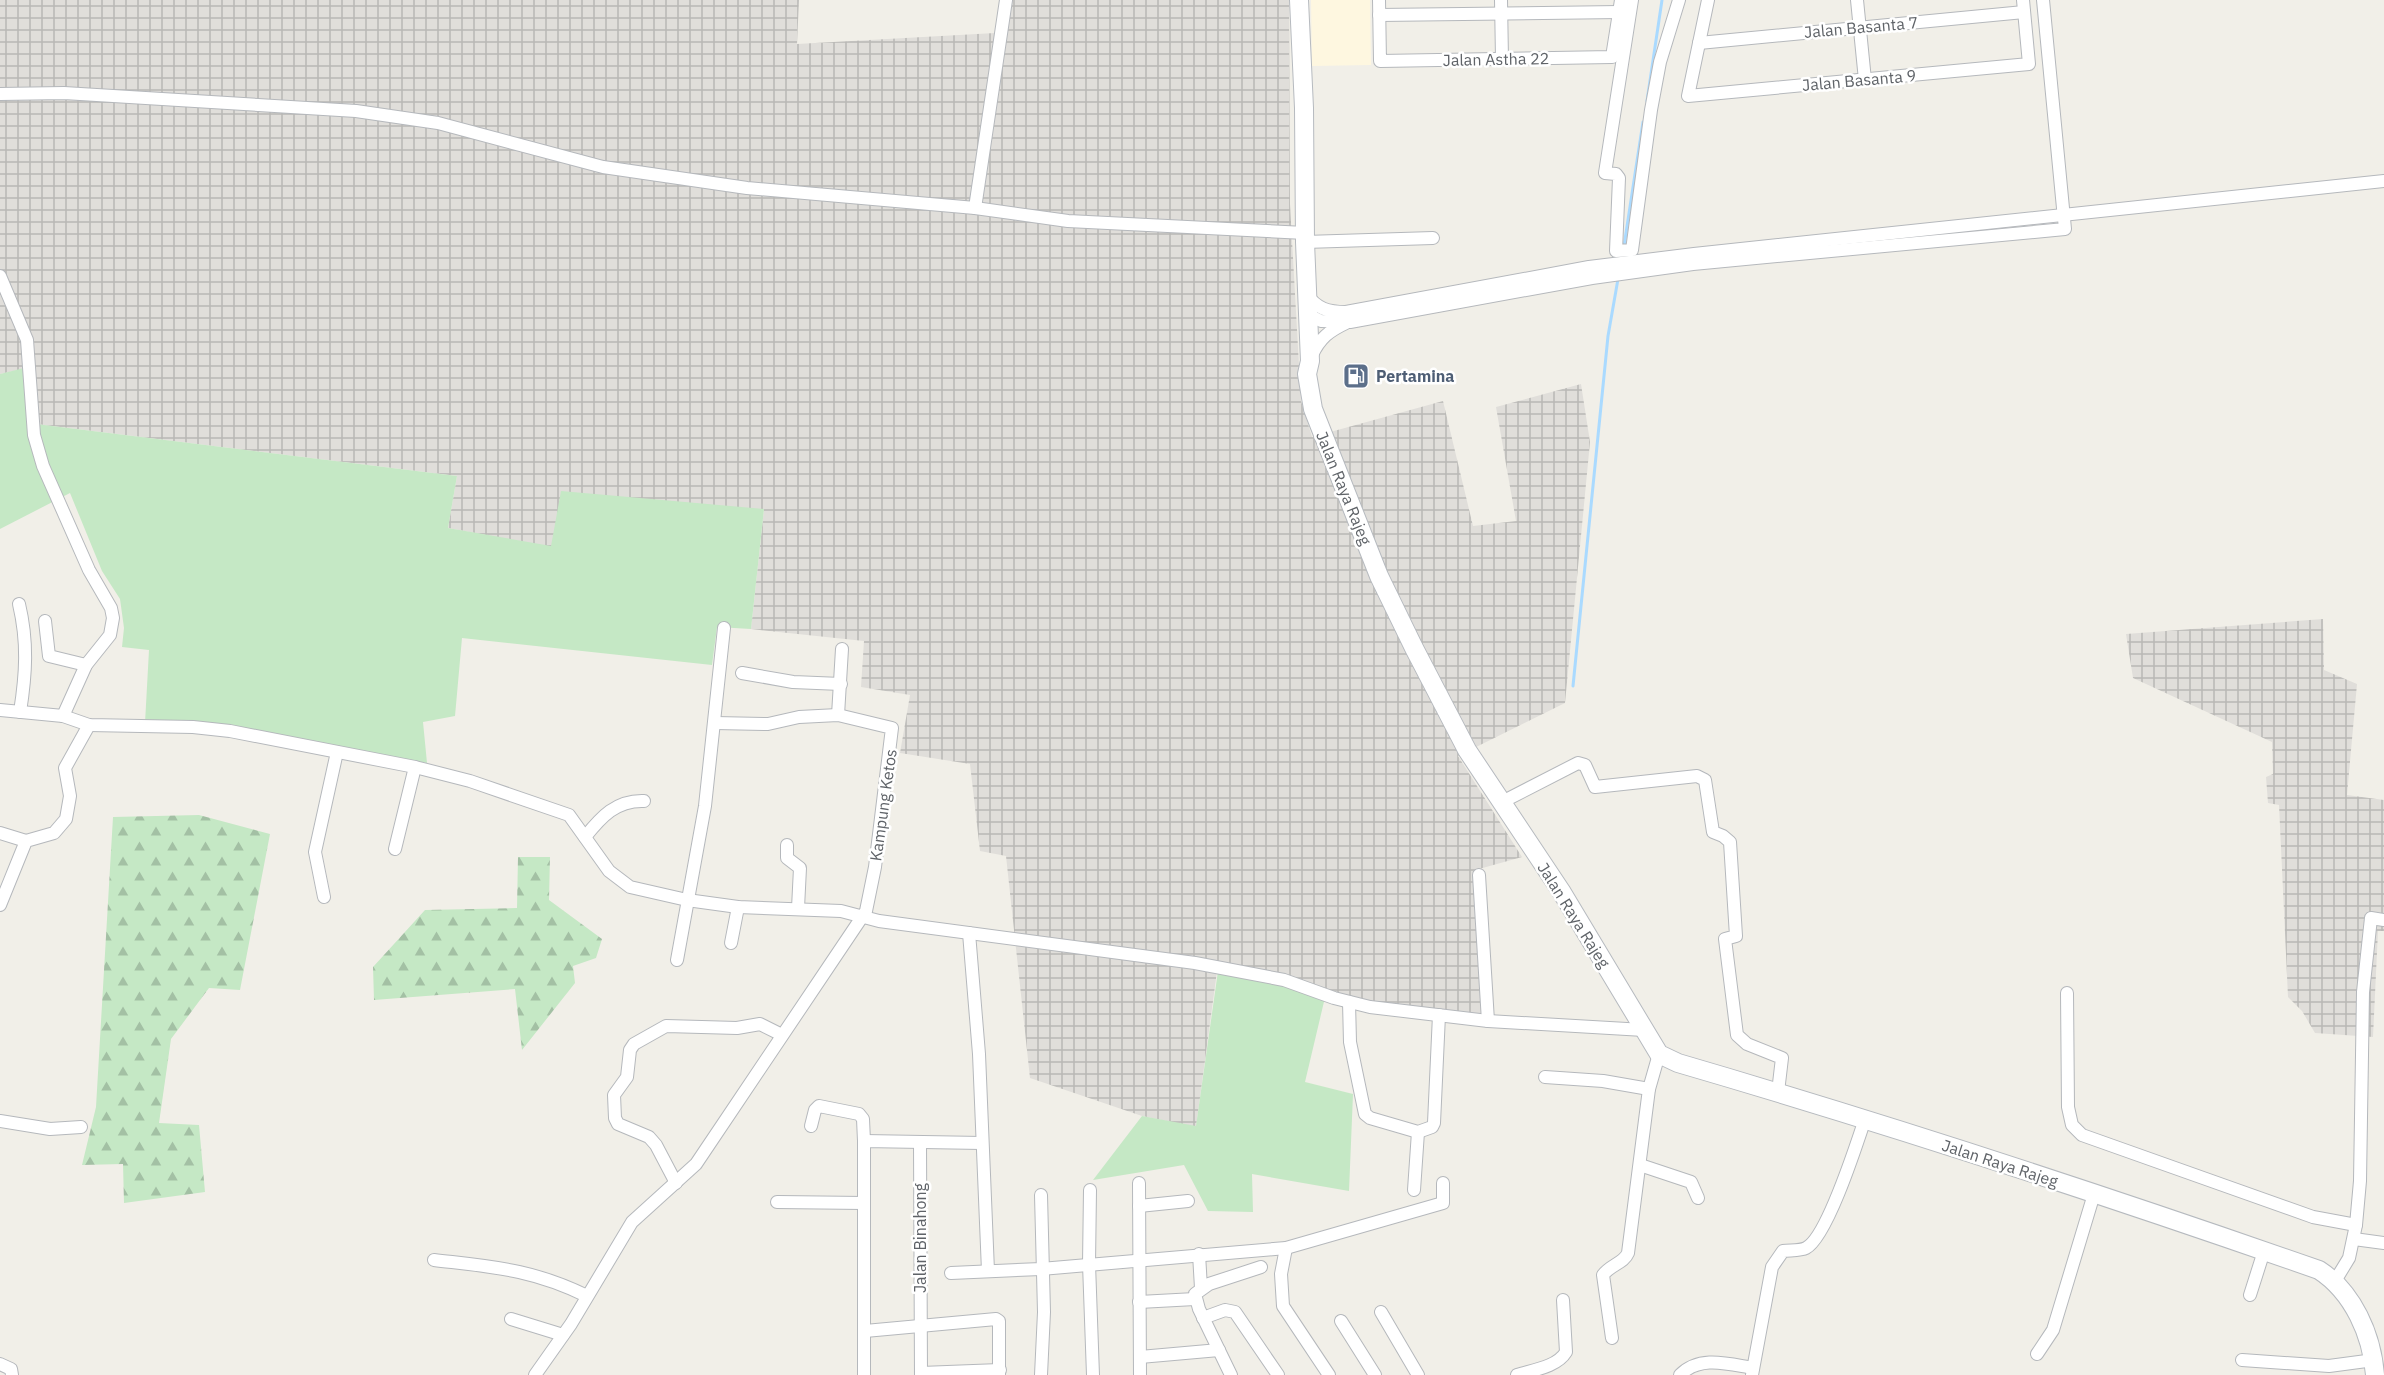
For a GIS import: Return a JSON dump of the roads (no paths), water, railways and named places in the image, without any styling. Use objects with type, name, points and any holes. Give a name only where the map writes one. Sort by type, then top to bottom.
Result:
[{"type":"main road","name":"Jalan Raya Rajeg","points":[[1299,0],[1304,108],[1306,294],[1310,361],[1307,374],[1312,409],[1378,576],[1467,750],[1561,891],[1659,1054],[1678,1063],[1865,1119],[2319,1270],[2335,1281],[2363,1324],[2374,1367]]},
{"type":"street","points":[[975,208],[1006,0]]},
{"type":"street","points":[[1379,0],[1379,15],[1501,13],[1621,6]]},
{"type":"street","points":[[1501,0],[1502,59]]},
{"type":"street","points":[[1632,0],[1605,172],[1616,174],[1619,178],[1616,251],[1632,250],[1660,62],[1679,0]]},
{"type":"street","points":[[1699,43],[1708,0]]},
{"type":"street","points":[[1857,0],[1865,80]]},
{"type":"street","points":[[1307,314],[1322,321],[1350,322],[1592,278],[1693,264],[2065,229],[2043,0]]},
{"type":"street","name":"Jalan Astha 22","points":[[1379,15],[1380,61],[1612,57],[1621,6]]},
{"type":"street","name":"Jalan Basanta 7","points":[[1699,43],[1860,27],[2023,6]]},
{"type":"street","name":"Jalan Basanta 9","points":[[1699,43],[1688,96],[2029,64],[2023,6]]},
{"type":"street","points":[[0,94],[84,94],[396,116],[438,123],[552,155],[642,174],[747,188],[975,208],[1068,221],[1305,237],[1433,238]]},
{"type":"street","points":[[1306,294],[1316,307],[1331,312],[1346,312],[1589,267],[2384,181]]},
{"type":"street","points":[[0,276],[27,340],[34,435],[43,466],[89,570],[112,613],[110,635],[86,665],[63,716]]},
{"type":"street","points":[[1310,361],[1319,341],[1332,330],[1350,322]]},
{"type":"street","points":[[19,604],[26,643],[27,667],[20,712]]},
{"type":"street","points":[[45,621],[49,656],[86,665]]},
{"type":"street","points":[[677,960],[705,806],[724,628]]},
{"type":"street","points":[[838,715],[842,649]]},
{"type":"street","points":[[742,673],[793,682],[841,684]]},
{"type":"street","points":[[0,710],[63,716],[89,725],[193,727],[415,767],[470,781],[558,810],[569,816],[609,871],[630,887],[687,900],[738,907],[841,911],[863,918],[1195,963],[1284,980],[1348,1002],[1370,1007],[1488,1021],[1644,1030]]},
{"type":"street","name":"Kampung Ketos","points":[[715,723],[768,724],[799,717],[838,715],[888,726],[893,731],[875,867],[863,918]]},
{"type":"street","points":[[0,833],[26,841],[54,833],[66,819],[69,796],[65,768],[89,725]]},
{"type":"street","points":[[324,897],[315,852],[337,752]]},
{"type":"street","points":[[1502,802],[1578,763],[1585,765],[1595,787],[1697,776],[1706,780],[1713,832],[1724,836],[1730,842],[1736,936],[1725,939],[1735,1030],[1747,1044],[1782,1058],[1778,1092]]},
{"type":"street","points":[[395,849],[415,767]]},
{"type":"street","points":[[585,837],[606,813],[624,802],[644,801]]},
{"type":"street","points":[[0,905],[26,841]]},
{"type":"street","points":[[787,845],[787,858],[800,868],[798,908]]},
{"type":"street","points":[[1479,875],[1488,1021]]},
{"type":"street","points":[[731,943],[738,907]]},
{"type":"street","points":[[535,1375],[563,1335],[632,1222],[696,1164],[863,918]]},
{"type":"street","points":[[2335,1281],[2349,1258],[2356,1225],[2360,1181],[2363,992],[2371,918],[2384,920]]},
{"type":"street","points":[[969,933],[980,1054],[988,1271]]},
{"type":"street","points":[[2067,993],[2068,1107],[2072,1125],[2082,1135],[2313,1217],[2356,1225]]},
{"type":"street","points":[[1348,1002],[1350,1042],[1365,1114],[1370,1118],[1418,1132],[1432,1127],[1434,1123],[1439,1015]]},
{"type":"street","points":[[676,1183],[656,1145],[649,1137],[618,1124],[615,1118],[614,1095],[627,1077],[630,1050],[634,1044],[666,1026],[737,1028],[760,1024],[782,1035]]},
{"type":"street","points":[[1612,1338],[1603,1275],[1607,1268],[1626,1257],[1649,1089],[1659,1054]]},
{"type":"street","points":[[1545,1077],[1603,1081],[1649,1089]]},
{"type":"street","points":[[811,1126],[814,1110],[819,1106],[859,1114],[863,1119],[864,1375]]},
{"type":"street","points":[[1680,1375],[1687,1368],[1710,1362],[1752,1371],[1772,1267],[1783,1251],[1806,1248],[1814,1240],[1844,1181],[1865,1119]]},
{"type":"street","points":[[0,1120],[50,1129],[81,1127]]},
{"type":"street","points":[[1414,1190],[1418,1132]]},
{"type":"street","points":[[864,1141],[920,1146],[982,1143]]},
{"type":"street","name":"Jalan Binahong","points":[[920,1146],[921,1374]]},
{"type":"street","points":[[1640,1165],[1691,1182],[1698,1198]]},
{"type":"street","points":[[1139,1183],[1140,1375]]},
{"type":"street","points":[[951,1273],[1041,1269],[1286,1248],[1443,1203],[1443,1183]]},
{"type":"street","points":[[1090,1190],[1089,1264],[1093,1375]]},
{"type":"street","points":[[2037,1354],[2053,1330],[2094,1194]]},
{"type":"street","points":[[1041,1195],[1041,1269],[1044,1312],[1041,1375]]},
{"type":"street","points":[[1139,1206],[1188,1201]]},
{"type":"street","points":[[777,1202],[864,1203]]},
{"type":"street","points":[[2354,1239],[2384,1243]]},
{"type":"street","points":[[1286,1248],[1281,1274],[1283,1306],[1329,1375]]},
{"type":"street","points":[[2250,1295],[2264,1251]]},
{"type":"street","points":[[1199,1254],[1198,1293],[1203,1318],[1231,1375]]},
{"type":"street","points":[[434,1260],[522,1270],[587,1296]]},
{"type":"street","points":[[1139,1302],[1198,1293],[1261,1267]]},
{"type":"street","points":[[1517,1375],[1554,1363],[1566,1352],[1563,1300]]},
{"type":"street","points":[[1203,1318],[1225,1310],[1235,1312],[1278,1375]]},
{"type":"street","points":[[1381,1312],[1418,1375]]},
{"type":"street","points":[[865,1331],[993,1318],[999,1321],[999,1372],[921,1374]]},
{"type":"street","points":[[511,1319],[563,1335]]},
{"type":"street","points":[[1341,1321],[1375,1375]]},
{"type":"street","points":[[1140,1357],[1219,1350]]},
{"type":"street","points":[[2242,1360],[2374,1367]]},
{"type":"street","points":[[0,1364],[11,1369],[12,1375]]},
{"type":"waterway","points":[[1647,101],[1662,0]]},
{"type":"waterway","points":[[1624,246],[1643,122]]},
{"type":"waterway","points":[[1573,686],[1608,336],[1618,279]]},
{"type":"place","name":"Pertamina","points":[[1356,376]]}]
